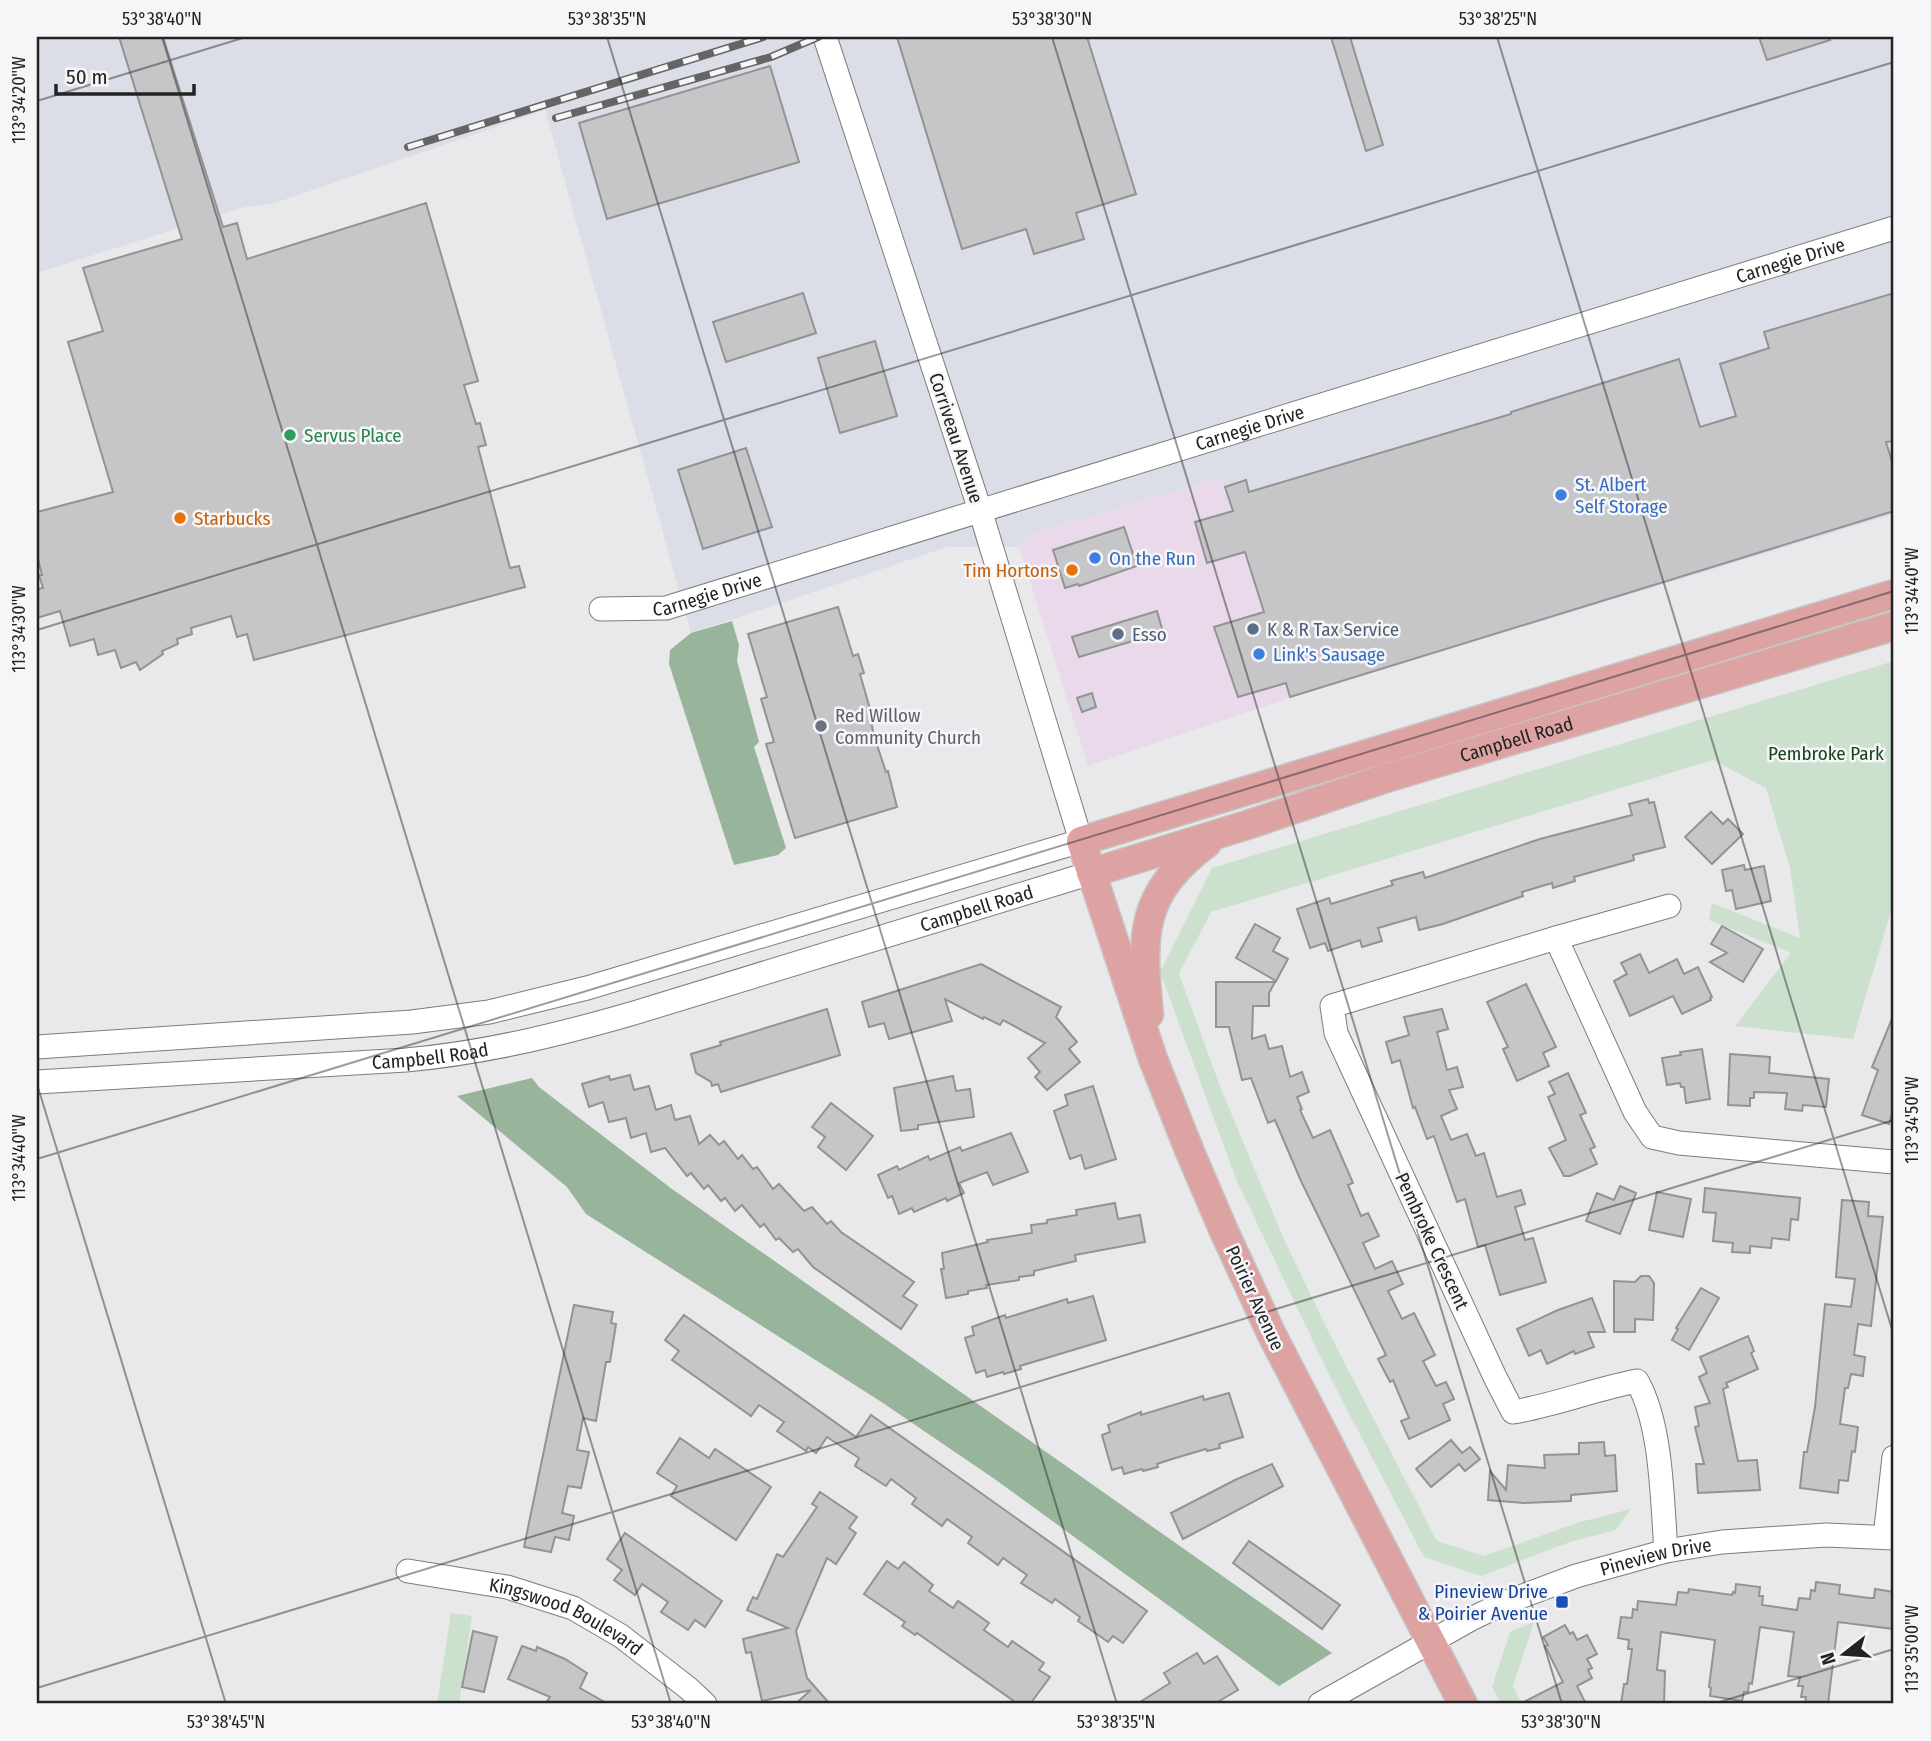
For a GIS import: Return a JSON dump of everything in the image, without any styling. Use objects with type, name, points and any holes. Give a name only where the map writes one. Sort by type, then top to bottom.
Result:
[{"type":"main road","name":"Campbell Road","points":[[1081,841],[1894,594]]},
{"type":"main road","name":"Campbell Road","points":[[1091,873],[1247,825],[1382,779],[1894,626]]},
{"type":"main road","points":[[1153,1059],[1144,960],[1146,929],[1154,903],[1162,886],[1189,857],[1214,839],[1247,825]]},
{"type":"main road","name":"Poirier Avenue","points":[[1081,841],[1153,1059],[1190,1152],[1270,1333],[1463,1704]]},
{"type":"street","name":"Corriveau Avenue","points":[[825,37],[980,510],[1081,841]]},
{"type":"street","name":"Carnegie Drive","points":[[601,609],[666,608],[1894,228]]},
{"type":"street","name":"Campbell Road","points":[[37,1047],[412,1022],[489,1012],[587,988],[1081,841]]},
{"type":"street","name":"Campbell Road","points":[[37,1082],[406,1060],[452,1056],[502,1047],[620,1017],[1091,873]]},
{"type":"street","name":"Pembroke Crescent","points":[[1667,1550],[1653,1418],[1637,1381],[1541,1408],[1513,1412],[1336,1033],[1332,1006],[1669,906]]},
{"type":"street","points":[[1556,938],[1635,1112],[1653,1137],[1679,1143],[1894,1163]]},
{"type":"street","points":[[1890,1537],[1894,1457]]},
{"type":"street","name":"Pineview Drive","points":[[1320,1704],[1430,1641],[1504,1603],[1576,1576],[1667,1550],[1722,1542],[1814,1536],[1890,1537]]},
{"type":"street","name":"Kingswood Boulevard","points":[[408,1571],[507,1587],[573,1608],[621,1636],[705,1704]]},
{"type":"shaded area","points":[[37,37],[1894,37],[1894,514],[1290,698],[1221,477],[1031,534],[1019,547],[947,547],[691,633],[545,110],[272,204],[245,207],[37,273]]},
{"type":"shaded area","points":[[1221,477],[1290,698],[1088,766],[1019,547],[1031,534]]},
{"type":"green space","points":[[732,621],[739,645],[737,661],[759,742],[754,747],[786,848],[778,855],[734,865],[669,664],[670,650],[691,633]]},
{"type":"green space","name":"Pembroke Park","points":[[1894,661],[1894,901],[1853,1039],[1735,1026],[1791,953],[1709,920],[1712,903],[1800,938],[1790,868],[1766,788],[1713,760],[1211,912],[1179,974],[1221,1089],[1283,1237],[1325,1325],[1437,1541],[1484,1556],[1580,1522],[1631,1509],[1616,1530],[1570,1542],[1481,1576],[1424,1557],[1331,1379],[1236,1179],[1160,972],[1212,868]]},
{"type":"green space","points":[[532,1078],[539,1087],[672,1189],[1332,1653],[1279,1686],[996,1480],[880,1401],[586,1214],[567,1187],[457,1096]]},
{"type":"green space","points":[[451,1613],[472,1616],[459,1704],[437,1704]]},
{"type":"green space","points":[[1534,1622],[1513,1686],[1522,1704],[1501,1704],[1492,1687],[1510,1632]]},
{"type":"building","name":"Servus Place","points":[[119,37],[163,37],[223,227],[237,223],[247,259],[426,203],[478,381],[464,385],[476,424],[480,423],[486,445],[478,447],[510,568],[519,566],[525,587],[254,660],[247,634],[237,637],[231,616],[191,628],[192,634],[177,639],[178,644],[162,651],[163,654],[140,670],[136,662],[121,668],[115,650],[98,655],[94,639],[70,646],[60,611],[37,618],[37,589],[43,588],[37,555],[37,512],[113,492],[68,342],[103,331],[83,268],[182,239]]},
{"type":"building","points":[[897,37],[1087,37],[1136,194],[1076,213],[1084,239],[1034,254],[1026,229],[962,249]]},
{"type":"building","points":[[1331,37],[1350,37],[1383,145],[1366,151]]},
{"type":"building","points":[[1759,37],[1829,37],[1830,40],[1767,60]]},
{"type":"building","points":[[770,66],[799,162],[607,219],[579,123]]},
{"type":"building","points":[[803,293],[816,333],[726,362],[713,322]]},
{"type":"building","name":"St. Albert Self Storage","points":[[1894,293],[1894,441],[1886,442],[1894,468],[1894,511],[1290,697],[1286,683],[1238,697],[1214,627],[1264,612],[1245,552],[1207,563],[1195,522],[1233,511],[1225,487],[1246,480],[1249,492],[1511,414],[1679,359],[1700,427],[1736,416],[1720,364],[1769,348],[1764,332]]},
{"type":"building","points":[[875,341],[897,416],[840,433],[818,358]]},
{"type":"building","points":[[746,448],[772,527],[703,549],[678,470]]},
{"type":"building","name":"On the Run","points":[[1124,527],[1137,566],[1079,586],[1078,584],[1065,588],[1053,550]]},
{"type":"building","name":"Red Willow Community Church","points":[[838,607],[853,656],[858,654],[864,673],[860,674],[872,716],[874,736],[886,772],[888,771],[897,807],[795,838],[766,744],[774,742],[761,699],[767,697],[748,634]]},
{"type":"building","name":"Esso","points":[[1157,611],[1163,632],[1079,657],[1072,637]]},
{"type":"building","points":[[1092,693],[1096,707],[1082,712],[1077,698]]},
{"type":"building","points":[[1648,799],[1649,803],[1654,802],[1665,847],[1633,855],[1634,860],[1574,877],[1575,881],[1553,888],[1552,883],[1522,892],[1523,896],[1443,924],[1419,930],[1416,917],[1378,928],[1382,941],[1362,947],[1360,940],[1328,951],[1325,943],[1310,948],[1297,909],[1329,898],[1331,904],[1393,885],[1391,881],[1423,872],[1425,878],[1540,839],[1632,815],[1629,804]]},
{"type":"building","points":[[1711,812],[1723,824],[1728,819],[1743,834],[1712,864],[1685,837]]},
{"type":"building","points":[[1744,865],[1745,870],[1764,866],[1771,901],[1736,909],[1732,890],[1726,891],[1722,870]]},
{"type":"building","points":[[1255,924],[1280,938],[1273,951],[1288,959],[1276,981],[1236,958]]},
{"type":"building","points":[[1722,926],[1763,949],[1743,982],[1710,962],[1727,953],[1711,944]]},
{"type":"building","points":[[1640,954],[1649,973],[1677,959],[1684,974],[1698,967],[1711,1000],[1682,1014],[1673,996],[1630,1016],[1614,981],[1627,974],[1621,963]]},
{"type":"building","points":[[981,964],[1061,1007],[1056,1017],[1077,1042],[1069,1049],[1080,1062],[1047,1090],[1035,1077],[1040,1072],[1028,1058],[1045,1043],[1003,1020],[1000,1025],[984,1017],[983,1019],[945,999],[952,1021],[889,1039],[884,1023],[869,1027],[862,1002]]},
{"type":"building","points":[[1216,982],[1275,982],[1269,993],[1269,1006],[1253,1006],[1252,1039],[1265,1035],[1269,1049],[1282,1046],[1290,1077],[1302,1072],[1309,1092],[1297,1097],[1302,1109],[1300,1110],[1313,1138],[1330,1130],[1353,1183],[1348,1185],[1361,1216],[1368,1213],[1379,1236],[1363,1243],[1375,1269],[1392,1261],[1403,1284],[1388,1291],[1402,1319],[1414,1313],[1435,1355],[1423,1361],[1436,1386],[1446,1382],[1454,1399],[1443,1404],[1450,1420],[1409,1439],[1401,1421],[1409,1418],[1393,1380],[1390,1382],[1378,1359],[1386,1355],[1301,1181],[1275,1120],[1268,1123],[1251,1078],[1242,1080],[1229,1027],[1216,1027]]},
{"type":"building","points":[[1526,984],[1556,1047],[1543,1053],[1549,1066],[1517,1081],[1503,1049],[1508,1047],[1487,1002]]},
{"type":"building","points":[[827,1009],[840,1055],[721,1092],[718,1084],[712,1086],[711,1082],[696,1073],[691,1054],[721,1045],[720,1042]]},
{"type":"building","points":[[1442,1009],[1448,1029],[1437,1032],[1447,1070],[1457,1067],[1463,1087],[1449,1090],[1457,1109],[1441,1116],[1451,1140],[1467,1134],[1476,1156],[1484,1153],[1497,1197],[1521,1190],[1525,1204],[1515,1207],[1525,1240],[1533,1238],[1546,1282],[1500,1295],[1485,1245],[1478,1247],[1465,1199],[1457,1202],[1434,1136],[1427,1139],[1415,1107],[1413,1108],[1400,1060],[1392,1063],[1386,1042],[1409,1035],[1404,1017]]},
{"type":"building","points":[[1894,1014],[1894,1107],[1889,1124],[1862,1115],[1878,1070],[1872,1067]]},
{"type":"building","points":[[1702,1049],[1710,1099],[1686,1103],[1684,1087],[1681,1087],[1680,1083],[1667,1085],[1662,1058]]},
{"type":"building","points":[[1730,1054],[1770,1057],[1769,1073],[1829,1079],[1826,1107],[1803,1105],[1802,1111],[1785,1109],[1787,1093],[1754,1092],[1754,1098],[1750,1098],[1750,1106],[1728,1105]]},
{"type":"building","points":[[1568,1073],[1586,1113],[1580,1115],[1595,1147],[1590,1149],[1597,1164],[1564,1176],[1549,1148],[1566,1140],[1548,1097],[1555,1094],[1549,1082]]},
{"type":"building","points":[[630,1075],[634,1090],[649,1086],[656,1110],[671,1105],[675,1120],[690,1116],[699,1144],[710,1135],[719,1145],[724,1141],[738,1159],[742,1155],[753,1169],[757,1167],[773,1189],[779,1184],[804,1211],[812,1207],[827,1224],[831,1221],[841,1232],[914,1282],[903,1296],[917,1305],[901,1329],[813,1267],[798,1249],[793,1252],[779,1238],[776,1240],[764,1224],[760,1227],[742,1205],[735,1211],[725,1198],[721,1201],[708,1185],[704,1189],[691,1173],[687,1176],[665,1148],[651,1152],[646,1133],[631,1138],[626,1118],[609,1122],[603,1102],[589,1107],[582,1084],[609,1076],[610,1080]]},
{"type":"building","points":[[953,1076],[956,1091],[970,1089],[974,1117],[918,1125],[918,1129],[901,1131],[894,1088]]},
{"type":"building","points":[[1093,1086],[1116,1159],[1085,1169],[1081,1155],[1070,1159],[1054,1111],[1068,1105],[1065,1095]]},
{"type":"building","points":[[831,1103],[873,1136],[846,1170],[818,1147],[825,1137],[812,1127]]},
{"type":"building","points":[[1011,1133],[1028,1172],[993,1185],[987,1172],[959,1183],[964,1193],[914,1212],[912,1208],[899,1214],[892,1196],[888,1198],[878,1175],[897,1166],[899,1170],[928,1156],[930,1160],[960,1147],[962,1151]]},
{"type":"building","points":[[1620,1186],[1636,1193],[1620,1234],[1586,1221],[1597,1193],[1614,1200]]},
{"type":"building","points":[[1705,1188],[1800,1198],[1798,1220],[1791,1219],[1789,1240],[1772,1238],[1771,1248],[1750,1246],[1750,1253],[1732,1252],[1733,1243],[1713,1241],[1716,1213],[1703,1212]]},
{"type":"building","points":[[1657,1192],[1691,1199],[1683,1237],[1649,1230]]},
{"type":"building","points":[[1842,1200],[1869,1202],[1868,1216],[1883,1217],[1871,1326],[1858,1324],[1854,1355],[1865,1357],[1863,1376],[1851,1374],[1848,1388],[1845,1388],[1840,1424],[1858,1427],[1855,1452],[1852,1451],[1848,1481],[1839,1480],[1838,1493],[1800,1488],[1804,1452],[1807,1452],[1815,1407],[1825,1304],[1851,1307],[1855,1279],[1836,1277]]},
{"type":"building","points":[[1115,1203],[1118,1219],[1140,1215],[1145,1242],[1075,1255],[1076,1261],[1034,1271],[1034,1275],[1019,1277],[1019,1280],[986,1285],[987,1288],[946,1298],[941,1269],[944,1269],[942,1253],[988,1242],[987,1240],[1032,1233],[1031,1225],[1077,1215],[1076,1210]]},
{"type":"building","points":[[1641,1276],[1649,1276],[1654,1283],[1653,1320],[1635,1319],[1635,1332],[1614,1332],[1614,1281],[1635,1282]]},
{"type":"building","points":[[1701,1288],[1719,1298],[1689,1350],[1672,1340],[1678,1329],[1676,1328]]},
{"type":"building","points":[[1093,1296],[1106,1340],[1020,1366],[1021,1369],[1004,1374],[1003,1372],[987,1377],[985,1370],[976,1373],[965,1338],[974,1335],[972,1327],[1005,1315],[1006,1318],[1067,1299],[1068,1303]]},
{"type":"building","points":[[1592,1298],[1605,1332],[1588,1332],[1594,1347],[1575,1354],[1574,1351],[1547,1364],[1541,1350],[1529,1356],[1517,1329]]},
{"type":"building","points":[[574,1305],[613,1312],[611,1323],[616,1324],[610,1362],[606,1362],[596,1421],[583,1418],[577,1450],[589,1452],[581,1488],[568,1486],[562,1513],[574,1516],[569,1540],[555,1537],[551,1552],[524,1547]]},
{"type":"building","points":[[684,1315],[856,1437],[871,1415],[1147,1611],[1123,1643],[1113,1636],[1108,1642],[1078,1621],[1080,1617],[1055,1599],[1052,1603],[1021,1583],[1027,1575],[1003,1558],[998,1565],[968,1543],[972,1537],[947,1519],[942,1526],[912,1504],[916,1498],[891,1479],[886,1486],[855,1466],[859,1458],[827,1437],[816,1453],[808,1447],[806,1451],[777,1431],[784,1422],[759,1405],[751,1416],[672,1360],[679,1351],[665,1340]]},
{"type":"building","points":[[1748,1336],[1758,1369],[1726,1383],[1728,1387],[1723,1389],[1738,1461],[1757,1460],[1760,1490],[1698,1493],[1696,1464],[1704,1464],[1695,1427],[1699,1426],[1695,1407],[1710,1403],[1699,1377],[1707,1373],[1700,1357]]},
{"type":"building","points":[[1229,1393],[1243,1437],[1219,1444],[1220,1448],[1206,1449],[1172,1459],[1143,1471],[1142,1469],[1124,1474],[1122,1467],[1112,1470],[1102,1435],[1110,1432],[1108,1425],[1141,1412],[1141,1415],[1203,1396],[1204,1400]]},
{"type":"building","points":[[680,1438],[709,1458],[715,1449],[771,1487],[736,1540],[671,1496],[677,1486],[657,1473]]},
{"type":"building","points":[[1451,1440],[1462,1453],[1470,1447],[1480,1459],[1465,1471],[1459,1464],[1431,1487],[1416,1469]]},
{"type":"building","points":[[1604,1442],[1605,1456],[1615,1455],[1617,1491],[1571,1495],[1571,1501],[1524,1503],[1488,1500],[1490,1471],[1506,1490],[1508,1465],[1545,1468],[1544,1455],[1579,1454],[1579,1443]]},
{"type":"building","points":[[1272,1464],[1283,1486],[1183,1539],[1171,1513]]},
{"type":"building","points":[[820,1492],[857,1517],[849,1528],[856,1533],[836,1564],[827,1558],[796,1631],[807,1678],[830,1704],[795,1704],[811,1690],[762,1701],[751,1652],[746,1653],[743,1639],[788,1628],[747,1610],[753,1597],[757,1599],[777,1554],[783,1557],[817,1507],[812,1504]]},
{"type":"building","points":[[625,1533],[722,1601],[705,1627],[695,1620],[688,1630],[661,1612],[668,1602],[642,1584],[635,1595],[614,1580],[622,1570],[607,1559]]},
{"type":"building","points":[[1249,1541],[1340,1605],[1322,1629],[1233,1563]]},
{"type":"building","points":[[887,1561],[898,1569],[904,1562],[933,1585],[929,1591],[953,1608],[958,1601],[989,1623],[984,1630],[1008,1647],[1012,1641],[1044,1663],[1039,1670],[1050,1677],[1030,1704],[1018,1704],[917,1633],[915,1635],[902,1626],[905,1622],[864,1594]]},
{"type":"building","points":[[1816,1582],[1840,1585],[1839,1594],[1869,1598],[1874,1598],[1875,1589],[1894,1592],[1894,1629],[1838,1622],[1828,1704],[1805,1704],[1806,1697],[1801,1697],[1803,1686],[1798,1686],[1800,1677],[1788,1676],[1794,1632],[1760,1627],[1752,1684],[1749,1683],[1748,1692],[1744,1692],[1742,1701],[1710,1696],[1715,1640],[1661,1632],[1657,1670],[1665,1671],[1664,1704],[1621,1704],[1632,1649],[1628,1649],[1629,1640],[1618,1638],[1621,1617],[1632,1618],[1638,1601],[1676,1605],[1678,1592],[1688,1593],[1689,1589],[1732,1595],[1735,1593],[1736,1584],[1760,1587],[1762,1605],[1797,1610],[1799,1598],[1810,1599]]},
{"type":"building","points":[[1565,1625],[1577,1640],[1587,1635],[1597,1654],[1587,1659],[1592,1668],[1588,1670],[1592,1678],[1577,1686],[1586,1704],[1520,1704],[1563,1682],[1543,1637]]},
{"type":"building","points":[[473,1631],[497,1637],[484,1692],[462,1687]]},
{"type":"building","points":[[522,1646],[536,1651],[537,1647],[565,1659],[587,1673],[580,1688],[608,1704],[545,1704],[550,1697],[508,1679]]},
{"type":"building","points":[[1197,1653],[1204,1664],[1217,1656],[1238,1690],[1214,1704],[1137,1704],[1170,1683],[1164,1673]]},
{"type":"railway","points":[[408,147],[763,37]]},
{"type":"railway","points":[[556,118],[771,57],[818,37]]},
{"type":"place","name":"Servus Place","points":[[290,435]]},
{"type":"place","name":"St. Albert Self Storage","points":[[1561,495]]},
{"type":"place","name":"Starbucks","points":[[180,518]]},
{"type":"place","name":"On the Run","points":[[1095,558]]},
{"type":"place","name":"Tim Hortons","points":[[1072,570]]},
{"type":"place","name":"K & R Tax Service","points":[[1253,629]]},
{"type":"place","name":"Esso","points":[[1118,634]]},
{"type":"place","name":"Link's Sausage","points":[[1259,654]]},
{"type":"place","name":"Red Willow Community Church","points":[[821,726]]},
{"type":"place","name":"Pineview Drive & Poirier Avenue","points":[[1562,1602]]}]
